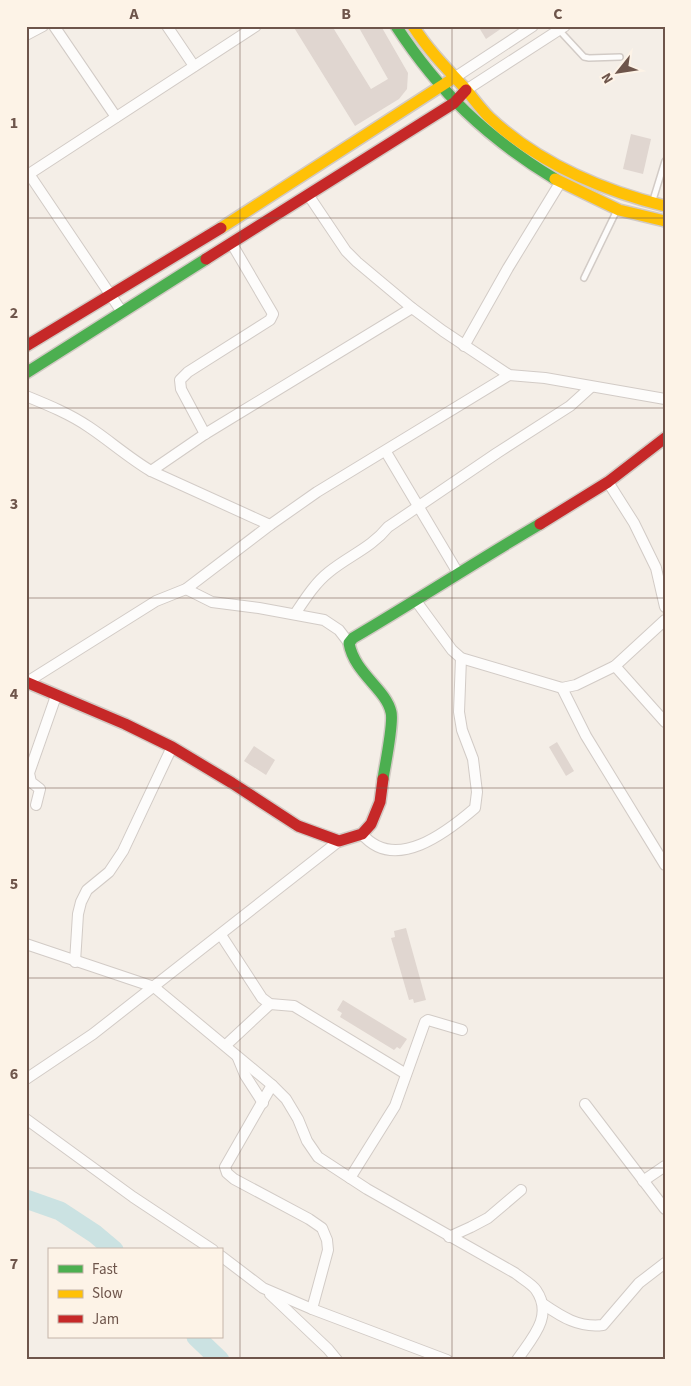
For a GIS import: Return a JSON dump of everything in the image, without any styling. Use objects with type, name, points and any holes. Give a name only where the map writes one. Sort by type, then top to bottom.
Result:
[{"type":"street","points":[[26,35],[43,26]]},
{"type":"street","points":[[54,26],[116,117]]},
{"type":"street","points":[[167,26],[194,66]]},
{"type":"street","points":[[122,312],[28,175],[256,26]]},
{"type":"street","points":[[396,26],[439,87],[454,103],[478,126],[524,161],[560,183],[617,209],[665,221]]},
{"type":"street","points":[[413,26],[454,78],[489,117],[532,151],[565,170],[623,196],[665,206]]},
{"type":"street","points":[[26,346],[111,296],[533,26]]},
{"type":"street","points":[[26,373],[454,103],[466,90],[562,28]]},
{"type":"street","points":[[464,346],[508,268],[560,183]]},
{"type":"street","points":[[308,196],[346,251],[412,308],[464,346],[509,375],[545,378],[591,388],[665,399]]},
{"type":"street","points":[[205,434],[181,389],[180,380],[188,372],[270,320],[273,314],[232,244]]},
{"type":"street","points":[[150,471],[205,434],[412,308]]},
{"type":"street","points":[[27,682],[156,601],[186,589],[270,524],[317,492],[386,452],[509,375]]},
{"type":"street","points":[[295,614],[316,584],[329,572],[378,540],[388,527],[570,406],[591,388]]},
{"type":"street","points":[[26,396],[51,406],[89,427],[150,471],[270,524]]},
{"type":"street","points":[[349,643],[353,638],[608,482],[665,438]]},
{"type":"street","points":[[386,452],[458,573]]},
{"type":"street","points":[[416,601],[452,650],[461,658],[562,688],[576,685],[615,666],[663,622],[665,608],[656,568],[634,523],[608,482]]},
{"type":"street","points":[[26,1079],[93,1034],[339,841],[362,834],[371,824],[380,802],[392,714],[388,703],[351,654],[349,643],[339,630],[324,620],[212,602],[186,589]]},
{"type":"street","points":[[362,834],[370,843],[382,848],[399,851],[417,846],[445,832],[475,808],[477,792],[473,760],[462,730],[459,712],[461,658]]},
{"type":"street","points":[[615,666],[665,722]]},
{"type":"street","points":[[27,682],[125,724],[172,748],[232,783],[298,826],[339,841]]},
{"type":"street","points":[[562,688],[586,736],[665,865]]},
{"type":"street","points":[[36,805],[40,789],[29,778],[29,773],[56,696]]},
{"type":"street","points":[[75,962],[78,914],[81,902],[87,890],[109,872],[123,851],[172,748]]},
{"type":"street","points":[[221,934],[262,998],[270,1004],[294,1006],[406,1074]]},
{"type":"street","points":[[26,944],[154,987],[226,1045],[286,1099],[298,1119],[307,1141],[318,1157],[449,1237],[515,1273],[536,1289],[543,1304],[544,1315],[540,1325],[517,1360]]},
{"type":"street","points":[[226,1045],[270,1004]]},
{"type":"street","points":[[350,1178],[395,1106],[425,1022],[428,1020],[434,1021],[462,1030]]},
{"type":"street","points":[[237,1056],[245,1075],[263,1103]]},
{"type":"street","points":[[272,1085],[224,1167],[227,1173],[234,1179],[309,1219],[322,1228],[327,1240],[328,1250],[312,1309]]},
{"type":"street","points":[[585,1104],[665,1209]]},
{"type":"street","points":[[26,1119],[134,1197],[210,1248]]},
{"type":"street","points":[[643,1181],[665,1166]]},
{"type":"street","points":[[449,1237],[488,1218],[522,1190]]},
{"type":"street","points":[[222,1257],[264,1288],[328,1349],[337,1360]]},
{"type":"street","points":[[543,1304],[561,1316],[589,1327],[603,1325],[639,1282],[665,1263]]},
{"type":"street","points":[[264,1288],[312,1309],[447,1360]]},
{"type":"lane","points":[[562,28],[584,57],[620,57]]},
{"type":"lane","points":[[652,203],[665,161]]},
{"type":"lane","points":[[584,278],[617,209]]},
{"type":"building","points":[[293,26],[332,26],[371,89],[388,79],[358,26],[381,26],[408,73],[407,89],[399,99],[355,126]]},
{"type":"building","points":[[478,26],[505,26],[486,39]]},
{"type":"building","points":[[631,134],[651,139],[643,174],[623,169]]},
{"type":"building","points":[[557,742],[574,771],[566,776],[549,747]]},
{"type":"building","points":[[254,746],[275,760],[266,775],[244,761]]},
{"type":"building","points":[[406,928],[426,1000],[414,1003],[413,999],[409,1000],[391,938],[395,937],[394,931]]},
{"type":"building","points":[[343,1000],[407,1039],[400,1049],[397,1047],[394,1050],[340,1017],[342,1013],[337,1010]]},
{"type":"waterway","points":[[26,1199],[60,1211],[95,1234],[112,1248]]},
{"type":"waterway","points":[[197,1338],[220,1360]]},
{"type":"traffic: fast","points":[[396,26],[447,93],[466,112],[507,147],[555,179]]},
{"type":"traffic: fast","points":[[26,373],[206,259]]},
{"type":"traffic: fast","points":[[383,779],[390,734],[391,712],[383,696],[357,663],[349,643],[353,638],[540,524]]},
{"type":"traffic: slow","points":[[413,26],[442,64],[485,113],[528,148],[571,173],[594,183],[665,206]]},
{"type":"traffic: slow","points":[[221,228],[449,81]]},
{"type":"traffic: slow","points":[[555,179],[619,210],[665,221]]},
{"type":"traffic: jam","points":[[206,259],[454,103],[466,90]]},
{"type":"traffic: jam","points":[[26,346],[221,228]]},
{"type":"traffic: jam","points":[[540,524],[608,482],[665,438]]},
{"type":"traffic: jam","points":[[26,682],[125,724],[172,747],[298,826],[339,841],[362,834],[371,824],[380,802],[383,779]]}]
